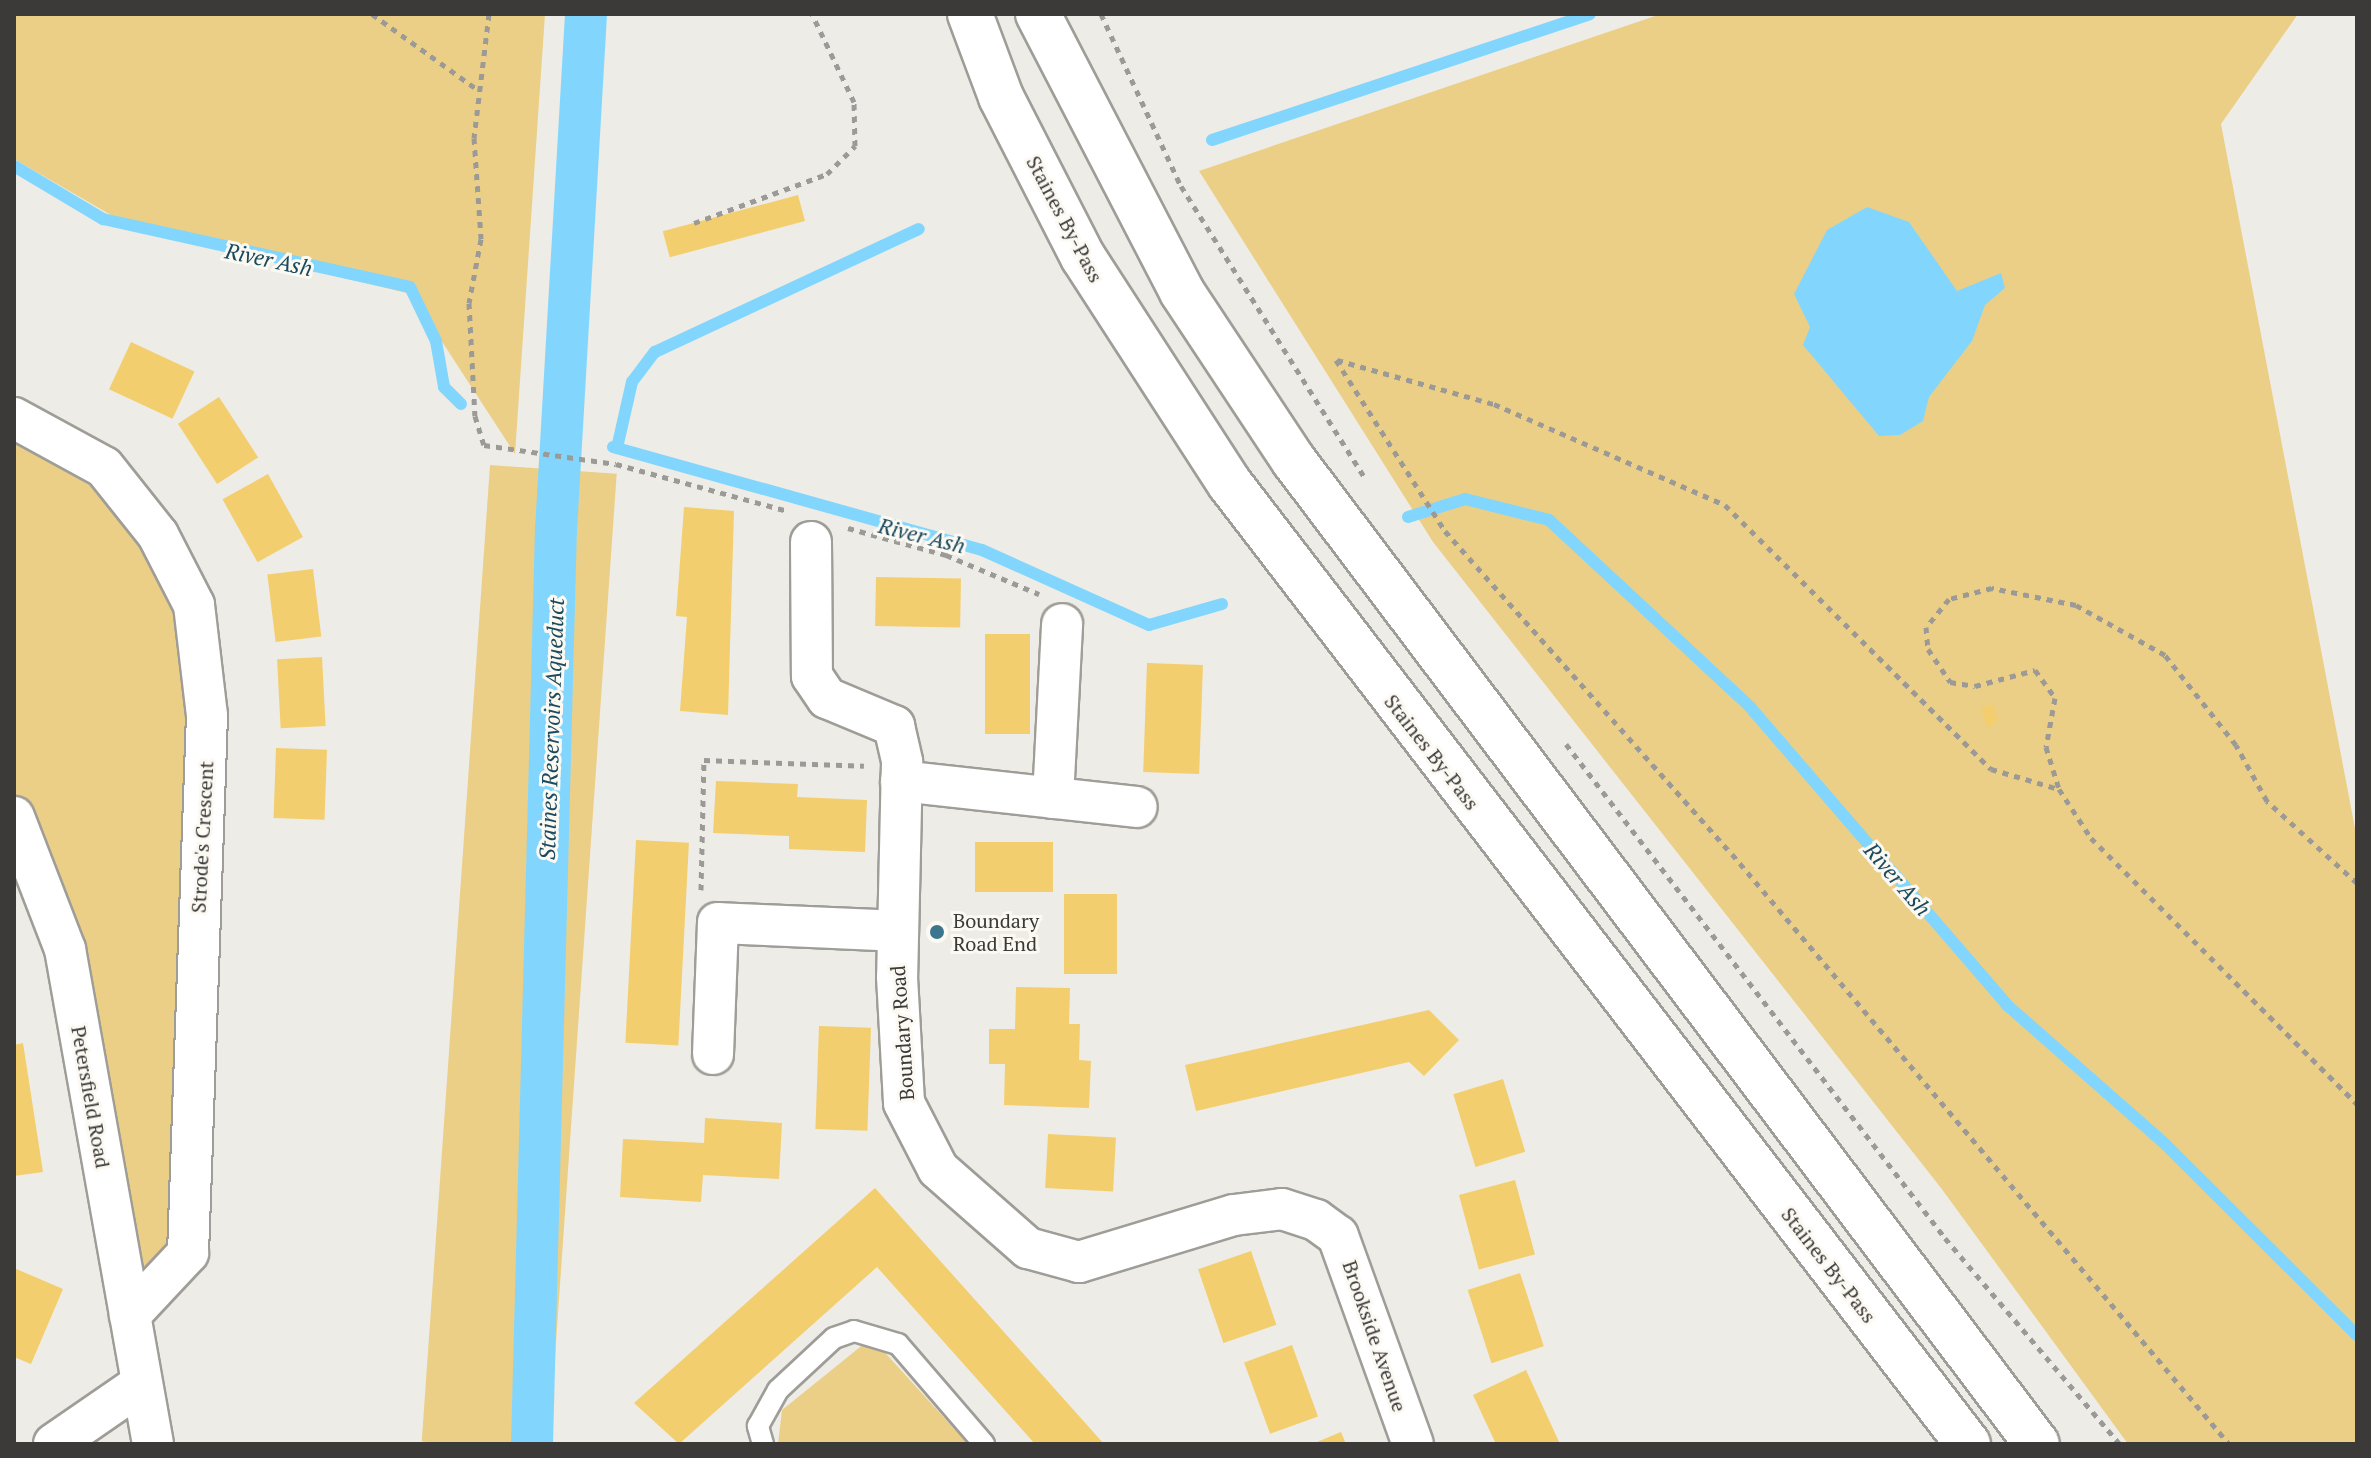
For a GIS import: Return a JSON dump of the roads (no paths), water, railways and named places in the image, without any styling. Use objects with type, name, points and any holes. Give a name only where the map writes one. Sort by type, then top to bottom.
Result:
[{"type":"highway","name":"Staines By-Pass","points":[[970,14],[1001,97],[1083,257],[1230,484],[1968,1444]]},
{"type":"highway","points":[[1038,14],[1182,292],[1294,461],[2037,1444]]},
{"type":"street","name":"Strode's Crescent","points":[[14,418],[104,467],[158,535],[194,605],[207,715],[188,1253],[130,1315]]},
{"type":"street","name":"Boundary Road","points":[[812,530],[812,676],[827,698],[894,726],[901,774],[898,931],[904,1103],[938,1169],[1028,1248],[1079,1262],[1104,1256]]},
{"type":"street","points":[[1053,798],[1062,624]]},
{"type":"street","points":[[901,774],[1053,798],[1137,807]]},
{"type":"street","name":"Petersfield Road","points":[[14,817],[65,949],[140,1385],[153,1444]]},
{"type":"street","points":[[713,1054],[718,923],[898,931]]},
{"type":"street","name":"Brookside Avenue","points":[[1104,1256],[1234,1215],[1282,1209],[1316,1220],[1338,1236],[1413,1444]]},
{"type":"street","points":[[54,1444],[140,1385]]},
{"type":"lane","points":[[763,1444],[758,1426],[778,1390],[834,1338],[854,1331],[898,1344],[984,1444]]},
{"type":"water","points":[[1867,207],[1909,222],[1957,291],[2001,273],[2005,288],[1985,305],[1972,341],[1929,397],[1923,421],[1900,435],[1879,436],[1803,345],[1810,327],[1794,294],[1827,230]]},
{"type":"waterway","name":"Staines Reservoirs Aqueduct","points":[[532,1444],[556,530],[586,14]]},
{"type":"waterway","points":[[1212,140],[1590,14]]},
{"type":"waterway","name":"River Ash","points":[[14,166],[103,219],[410,287],[436,341],[444,387],[461,404]]},
{"type":"waterway","points":[[617,448],[632,382],[655,352],[919,229]]},
{"type":"waterway","name":"River Ash","points":[[613,447],[982,550],[1149,625],[1222,604]]},
{"type":"waterway","name":"River Ash","points":[[1408,517],[1465,499],[1549,520],[1750,707],[2007,1005],[2164,1143],[2357,1335]]},
{"type":"place","name":"Boundary Road End","points":[[937,932]]}]
